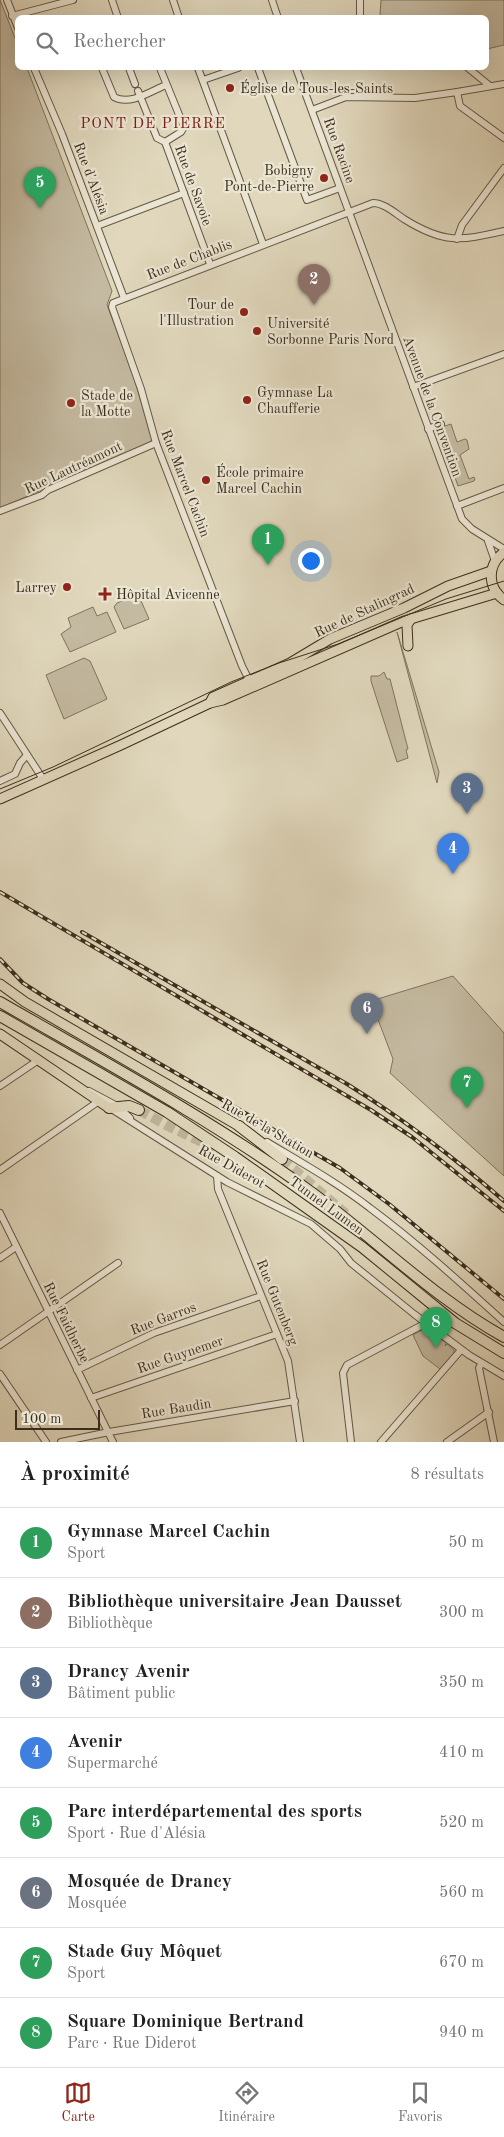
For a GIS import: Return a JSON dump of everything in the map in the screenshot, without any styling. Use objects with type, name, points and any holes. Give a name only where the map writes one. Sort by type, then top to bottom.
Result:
[{"type":"highway","name":"Tunnel Lumen","points":[[0,1002],[164,1096],[250,1150],[307,1189],[371,1237],[457,1307],[503,1337]]},
{"type":"highway","name":"Tunnel Lumen","points":[[0,1016],[174,1117],[299,1201],[362,1247],[455,1323],[504,1353]]},
{"type":"highway","points":[[109,1108],[129,1106],[139,1110]]},
{"type":"highway","points":[[239,1126],[282,1159]]},
{"type":"main road","points":[[504,551],[495,561],[491,571],[491,582],[496,593],[504,600]]},
{"type":"main road","name":"Rue de Stalingrad","points":[[256,682],[307,655],[330,639],[404,608],[448,586],[491,571]]},
{"type":"main road","name":"Rue de Stalingrad","points":[[0,799],[113,749],[210,703],[213,697],[256,682],[411,619],[496,593]]},
{"type":"main road","points":[[392,626],[400,631],[408,646],[407,625],[411,619]]},
{"type":"main road","name":"Rue de la Station","points":[[0,984],[25,1002],[239,1126]]},
{"type":"main road","name":"Rue Diderot","points":[[0,1034],[37,1061],[109,1108]]},
{"type":"street","points":[[7,0],[15,22]]},
{"type":"street","points":[[16,15],[73,0]]},
{"type":"street","points":[[112,0],[117,15]]},
{"type":"street","points":[[173,0],[178,15]]},
{"type":"street","points":[[272,0],[277,15]]},
{"type":"street","points":[[360,0],[360,15]]},
{"type":"street","name":"Rue d'Alésia","points":[[35,70],[124,298]]},
{"type":"street","points":[[103,70],[114,98],[119,100],[127,101],[139,94],[166,84]]},
{"type":"street","points":[[130,70],[135,84]]},
{"type":"street","points":[[161,70],[184,127],[181,132],[165,142]]},
{"type":"street","points":[[199,70],[263,244]]},
{"type":"street","points":[[203,80],[232,70]]},
{"type":"street","points":[[259,70],[307,200],[340,188]]},
{"type":"street","name":"Rue Racine","points":[[297,70],[349,212]]},
{"type":"street","points":[[470,70],[490,86]]},
{"type":"street","points":[[312,110],[346,97],[415,98],[504,84]]},
{"type":"street","points":[[457,92],[460,106],[504,138]]},
{"type":"street","name":"Rue de Savoie","points":[[139,94],[157,138],[165,142],[210,264]]},
{"type":"street","points":[[504,168],[462,225],[457,239],[504,231]]},
{"type":"street","points":[[97,226],[184,193]]},
{"type":"street","name":"Rue de Chablis","points":[[124,298],[263,244],[378,203],[429,233],[457,239]]},
{"type":"street","name":"Avenue de la Convention","points":[[349,212],[458,506],[468,526],[488,540],[500,545],[504,551]]},
{"type":"street","name":"Rue Marcel Cachin","points":[[124,298],[113,303],[112,307],[141,389],[156,443],[242,666],[247,676],[256,682]]},
{"type":"street","points":[[413,387],[504,354]]},
{"type":"street","points":[[428,429],[441,424]]},
{"type":"street","name":"Rue Lautréamont","points":[[0,511],[42,496],[48,490],[156,443]]},
{"type":"street","points":[[458,506],[504,488]]},
{"type":"street","points":[[488,540],[495,561]]},
{"type":"street","points":[[0,713],[43,780]]},
{"type":"street","points":[[0,781],[15,774],[20,763],[27,755]]},
{"type":"street","points":[[0,1086],[37,1061]]},
{"type":"street","name":"Rue Diderot","points":[[84,1091],[91,1091],[120,1107],[135,1125]]},
{"type":"street","points":[[0,1170],[99,1100]]},
{"type":"street","name":"Rue Diderot","points":[[109,1108],[217,1176],[311,1224],[351,1263],[426,1324],[481,1364],[504,1376]]},
{"type":"street","name":"Rue de la Station","points":[[239,1126],[326,1178],[370,1208],[448,1271],[504,1322]]},
{"type":"street","name":"Rue Gutenberg","points":[[217,1176],[218,1188],[289,1366],[300,1442]]},
{"type":"street","name":"Rue Faidherbe","points":[[0,1213],[113,1442]]},
{"type":"street","points":[[0,1258],[16,1247]]},
{"type":"street","points":[[0,1345],[118,1262]]},
{"type":"street","name":"Rue Garros","points":[[78,1370],[154,1333],[261,1296]]},
{"type":"street","points":[[351,1442],[343,1373],[347,1365],[426,1324]]},
{"type":"street","name":"Rue Guynemer","points":[[91,1398],[277,1334]]},
{"type":"street","points":[[381,1442],[461,1350]]},
{"type":"street","points":[[481,1364],[479,1368],[494,1442]]},
{"type":"street","points":[[0,1374],[46,1442]]},
{"type":"street","name":"Rue Baudin","points":[[61,1442],[109,1432],[294,1401]]},
{"type":"street","points":[[447,1442],[489,1412]]},
{"type":"shaded area","points":[[0,0],[15,38],[15,70],[28,70],[112,291],[107,305],[131,368],[152,439],[150,443],[0,508]]},
{"type":"shaded area","points":[[381,0],[504,0],[504,45],[489,49],[489,15],[380,14]]},
{"type":"shaded area","points":[[451,424],[457,442],[467,440],[469,449],[460,455],[469,479],[474,477],[475,479],[458,486],[440,435],[443,430],[442,427]]},
{"type":"shaded area","points":[[138,594],[149,619],[124,629],[114,607],[117,603]]},
{"type":"shaded area","points":[[93,607],[97,616],[107,612],[116,632],[70,652],[61,634],[71,627],[68,618]]},
{"type":"shaded area","points":[[397,632],[439,772],[437,783]]},
{"type":"shaded area","points":[[84,658],[90,661],[107,699],[64,719],[46,675]]},
{"type":"shaded area","points":[[384,672],[387,679],[390,679],[408,749],[406,750],[408,758],[397,762],[371,681],[371,676],[379,676]]},
{"type":"shaded area","points":[[453,976],[504,1033],[504,1176],[390,1073],[393,1059],[371,1001]]},
{"type":"shaded area","points":[[424,1329],[429,1330],[446,1343],[445,1346],[447,1344],[454,1350],[454,1353],[440,1369],[423,1356],[413,1335]]},
{"type":"tunnel","points":[[139,1110],[219,1150]]},
{"type":"tunnel","points":[[282,1159],[346,1214]]},
{"type":"tram line","points":[[0,789],[53,767],[231,682],[279,663],[338,644],[446,599],[504,581]]},
{"type":"railway","points":[[0,892],[371,1110],[412,1137],[504,1211]]},
{"type":"railway","points":[[82,932],[347,1084],[428,1140],[504,1201]]},
{"type":"railway","points":[[0,959],[23,983],[48,999],[340,1168],[389,1204],[504,1299]]},
{"type":"place","name":"Église de Tous-les-Saints","points":[[230,88]]},
{"type":"place","name":"Bobigny Pont-de-Pierre","points":[[324,178]]},
{"type":"place","name":"Parc interdépartemental des sports","points":[[40,208]]},
{"type":"place","name":"Bibliothèque universitaire Jean Dausset","points":[[314,305]]},
{"type":"place","name":"Tour de l'Illustration","points":[[244,312]]},
{"type":"place","name":"Université Sorbonne Paris Nord","points":[[257,331]]},
{"type":"place","name":"Gymnase La Chaufferie","points":[[247,400]]},
{"type":"place","name":"Stade de la Motte","points":[[71,403]]},
{"type":"place","name":"École primaire Marcel Cachin","points":[[206,480]]},
{"type":"place","name":"Gymnase Marcel Cachin","points":[[268,565]]},
{"type":"place","name":"Larrey","points":[[67,587]]},
{"type":"place","name":"Hôpital Avicenne","points":[[105,594]]},
{"type":"place","name":"Drancy Avenir","points":[[467,814]]},
{"type":"place","name":"Avenir","points":[[453,874]]},
{"type":"place","name":"Mosquée de Drancy","points":[[367,1034]]},
{"type":"place","name":"Stade Guy Môquet","points":[[467,1108]]},
{"type":"place","name":"Square Dominique Bertrand","points":[[436,1348]]},
{"type":"district","name":"PONT DE PIERRE","points":[[153,123]]}]
